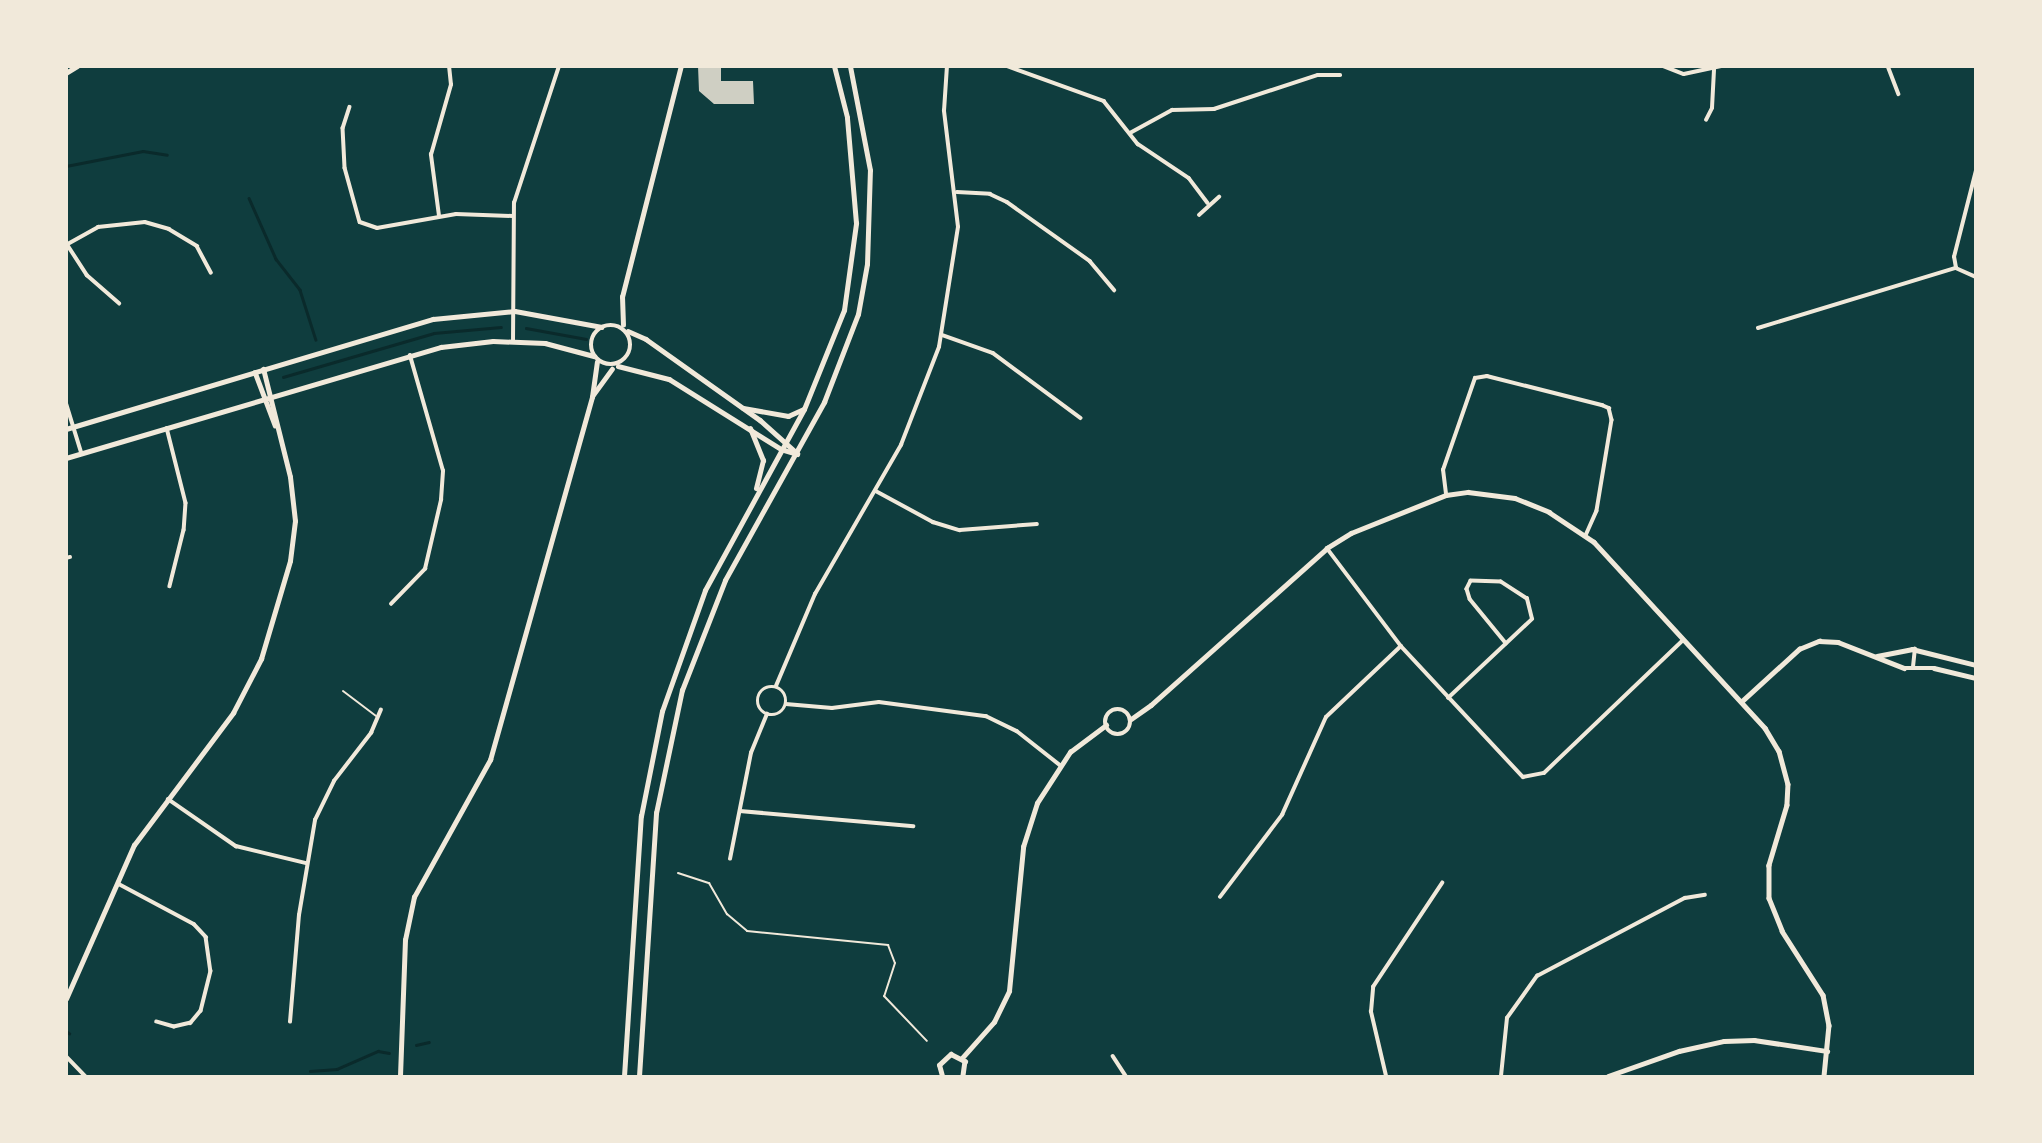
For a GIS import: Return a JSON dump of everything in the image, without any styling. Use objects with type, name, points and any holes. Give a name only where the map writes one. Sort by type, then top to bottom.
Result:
[{"type":"main road","points":[[624,1076],[642,816],[653,745],[687,633],[752,501],[803,409],[836,334],[852,265],[853,174],[847,117],[834,66]]},
{"type":"main road","points":[[639,1076],[656,813],[671,728],[690,665],[725,580],[797,454],[845,354],[867,264],[870,170],[850,66]]},
{"type":"main road","points":[[743,408],[788,416],[803,409]]},
{"type":"main road","points":[[750,428],[763,460],[752,501]]},
{"type":"street","points":[[66,73],[77,66]]},
{"type":"street","points":[[439,216],[431,155],[451,85],[449,66]]},
{"type":"street","points":[[513,342],[515,311],[512,216],[559,66]]},
{"type":"street","points":[[681,66],[622,297],[623,325],[743,408],[786,440],[797,454]]},
{"type":"street","points":[[776,687],[816,594],[876,491],[916,413],[942,335],[955,263],[957,192],[944,111],[947,66]]},
{"type":"street","points":[[1007,66],[1093,94],[1114,111],[1138,144],[1189,178],[1208,203]]},
{"type":"street","points":[[1663,66],[1684,74],[1714,70],[1723,66]]},
{"type":"street","points":[[1888,66],[1899,94]]},
{"type":"street","points":[[1706,120],[1712,108],[1714,70]]},
{"type":"street","points":[[1130,133],[1172,110],[1214,109],[1318,75],[1340,75]]},
{"type":"street","points":[[350,107],[343,128],[345,168],[360,222],[377,228],[439,216],[512,216]]},
{"type":"street","points":[[1956,268],[1954,257],[1976,171]]},
{"type":"street","points":[[957,192],[990,194],[1007,202],[1090,261],[1114,290]]},
{"type":"street","points":[[1199,215],[1208,203],[1219,197]]},
{"type":"street","points":[[119,303],[87,275],[67,244],[106,225],[145,222],[180,234],[197,246],[211,272]]},
{"type":"street","points":[[1758,328],[1956,268],[1976,276]]},
{"type":"street","points":[[66,429],[433,319],[515,311],[602,327],[610,323],[623,325]]},
{"type":"street","points":[[400,1076],[405,940],[414,897],[490,760],[592,397],[597,362],[594,356],[602,327]]},
{"type":"street","points":[[592,397],[628,347],[628,331]]},
{"type":"street","points":[[942,335],[993,353],[1081,418]]},
{"type":"street","points":[[66,458],[410,356],[465,343],[545,343],[594,356]]},
{"type":"street","points":[[391,604],[425,569],[441,500],[443,471],[410,356]]},
{"type":"street","points":[[597,362],[669,379],[781,449],[797,454]]},
{"type":"street","points":[[66,999],[134,845],[248,689],[261,659],[290,561],[294,499],[263,369]]},
{"type":"street","points":[[254,372],[262,400],[275,426]]},
{"type":"street","points":[[1446,495],[1443,470],[1475,378],[1487,376],[1602,405],[1609,408],[1612,420],[1597,512],[1586,536]]},
{"type":"street","points":[[66,402],[82,454]]},
{"type":"street","points":[[167,428],[186,503],[184,530],[170,586]]},
{"type":"street","points":[[876,491],[933,522],[960,530],[1037,524]]},
{"type":"street","points":[[1131,719],[1117,709],[1107,716],[1106,725],[1112,733],[1122,735],[1129,729],[1131,719],[1152,705],[1326,548],[1446,495],[1487,492],[1516,498],[1586,536],[1765,728],[1785,766],[1787,805],[1769,865],[1769,898],[1782,931],[1823,995],[1829,1025],[1824,1076]]},
{"type":"street","points":[[1326,548],[1401,646],[1517,773],[1537,777],[1683,640]]},
{"type":"street","points":[[1448,698],[1532,619],[1533,608],[1501,582],[1471,581],[1467,589],[1470,599],[1506,643]]},
{"type":"street","points":[[1741,702],[1809,644],[1838,642],[1914,669],[1934,668],[1976,678]]},
{"type":"street","points":[[1220,897],[1282,816],[1326,718],[1401,646]]},
{"type":"street","points":[[1876,656],[1915,649],[1976,665]]},
{"type":"street","points":[[1914,669],[1915,649]]},
{"type":"street","points":[[776,687],[785,693],[786,705],[778,714],[767,714],[759,707],[758,698],[764,688],[776,687]]},
{"type":"street","points":[[786,705],[832,708],[879,702],[986,716],[1017,731],[1059,765]]},
{"type":"street","points":[[290,1022],[306,863],[315,820],[334,781],[381,710]]},
{"type":"street","points":[[730,859],[751,753],[767,714]]},
{"type":"street","points":[[962,1058],[994,1022],[1009,991],[1023,847],[1037,803],[1059,765],[1080,742],[1106,725]]},
{"type":"street","points":[[169,799],[236,846],[306,863]]},
{"type":"street","points":[[740,811],[913,826]]},
{"type":"street","points":[[1386,1076],[1371,1012],[1373,987],[1442,883]]},
{"type":"street","points":[[118,884],[194,924],[206,937],[211,971],[201,1011],[191,1023],[174,1027],[157,1023]]},
{"type":"street","points":[[1501,1076],[1507,1018],[1537,976],[1685,898],[1705,895]]},
{"type":"street","points":[[1608,1076],[1679,1051],[1724,1041],[1768,1041],[1827,1051]]},
{"type":"street","points":[[66,1056],[85,1076]]},
{"type":"street","points":[[1113,1056],[1126,1076]]},
{"type":"street","points":[[942,1076],[939,1065],[944,1057],[962,1058]]},
{"type":"street","points":[[962,1058],[965,1076]]},
{"type":"lane","points":[[343,691],[378,717]]},
{"type":"lane","points":[[678,873],[709,883],[727,914],[747,931],[888,945],[895,963],[884,996],[928,1041]]},
{"type":"building","points":[[698,66],[721,66],[721,81],[753,81],[754,104],[714,104],[699,91]]},
{"type":"waterway","points":[[66,166],[143,151],[167,155]]},
{"type":"waterway","points":[[249,198],[276,259],[300,290],[316,340]]},
{"type":"waterway","points":[[283,377],[434,333],[501,327]]},
{"type":"waterway","points":[[526,328],[586,339]]},
{"type":"waterway","points":[[416,1045],[429,1042]]},
{"type":"waterway","points":[[310,1071],[337,1069],[378,1051],[389,1053]]}]
